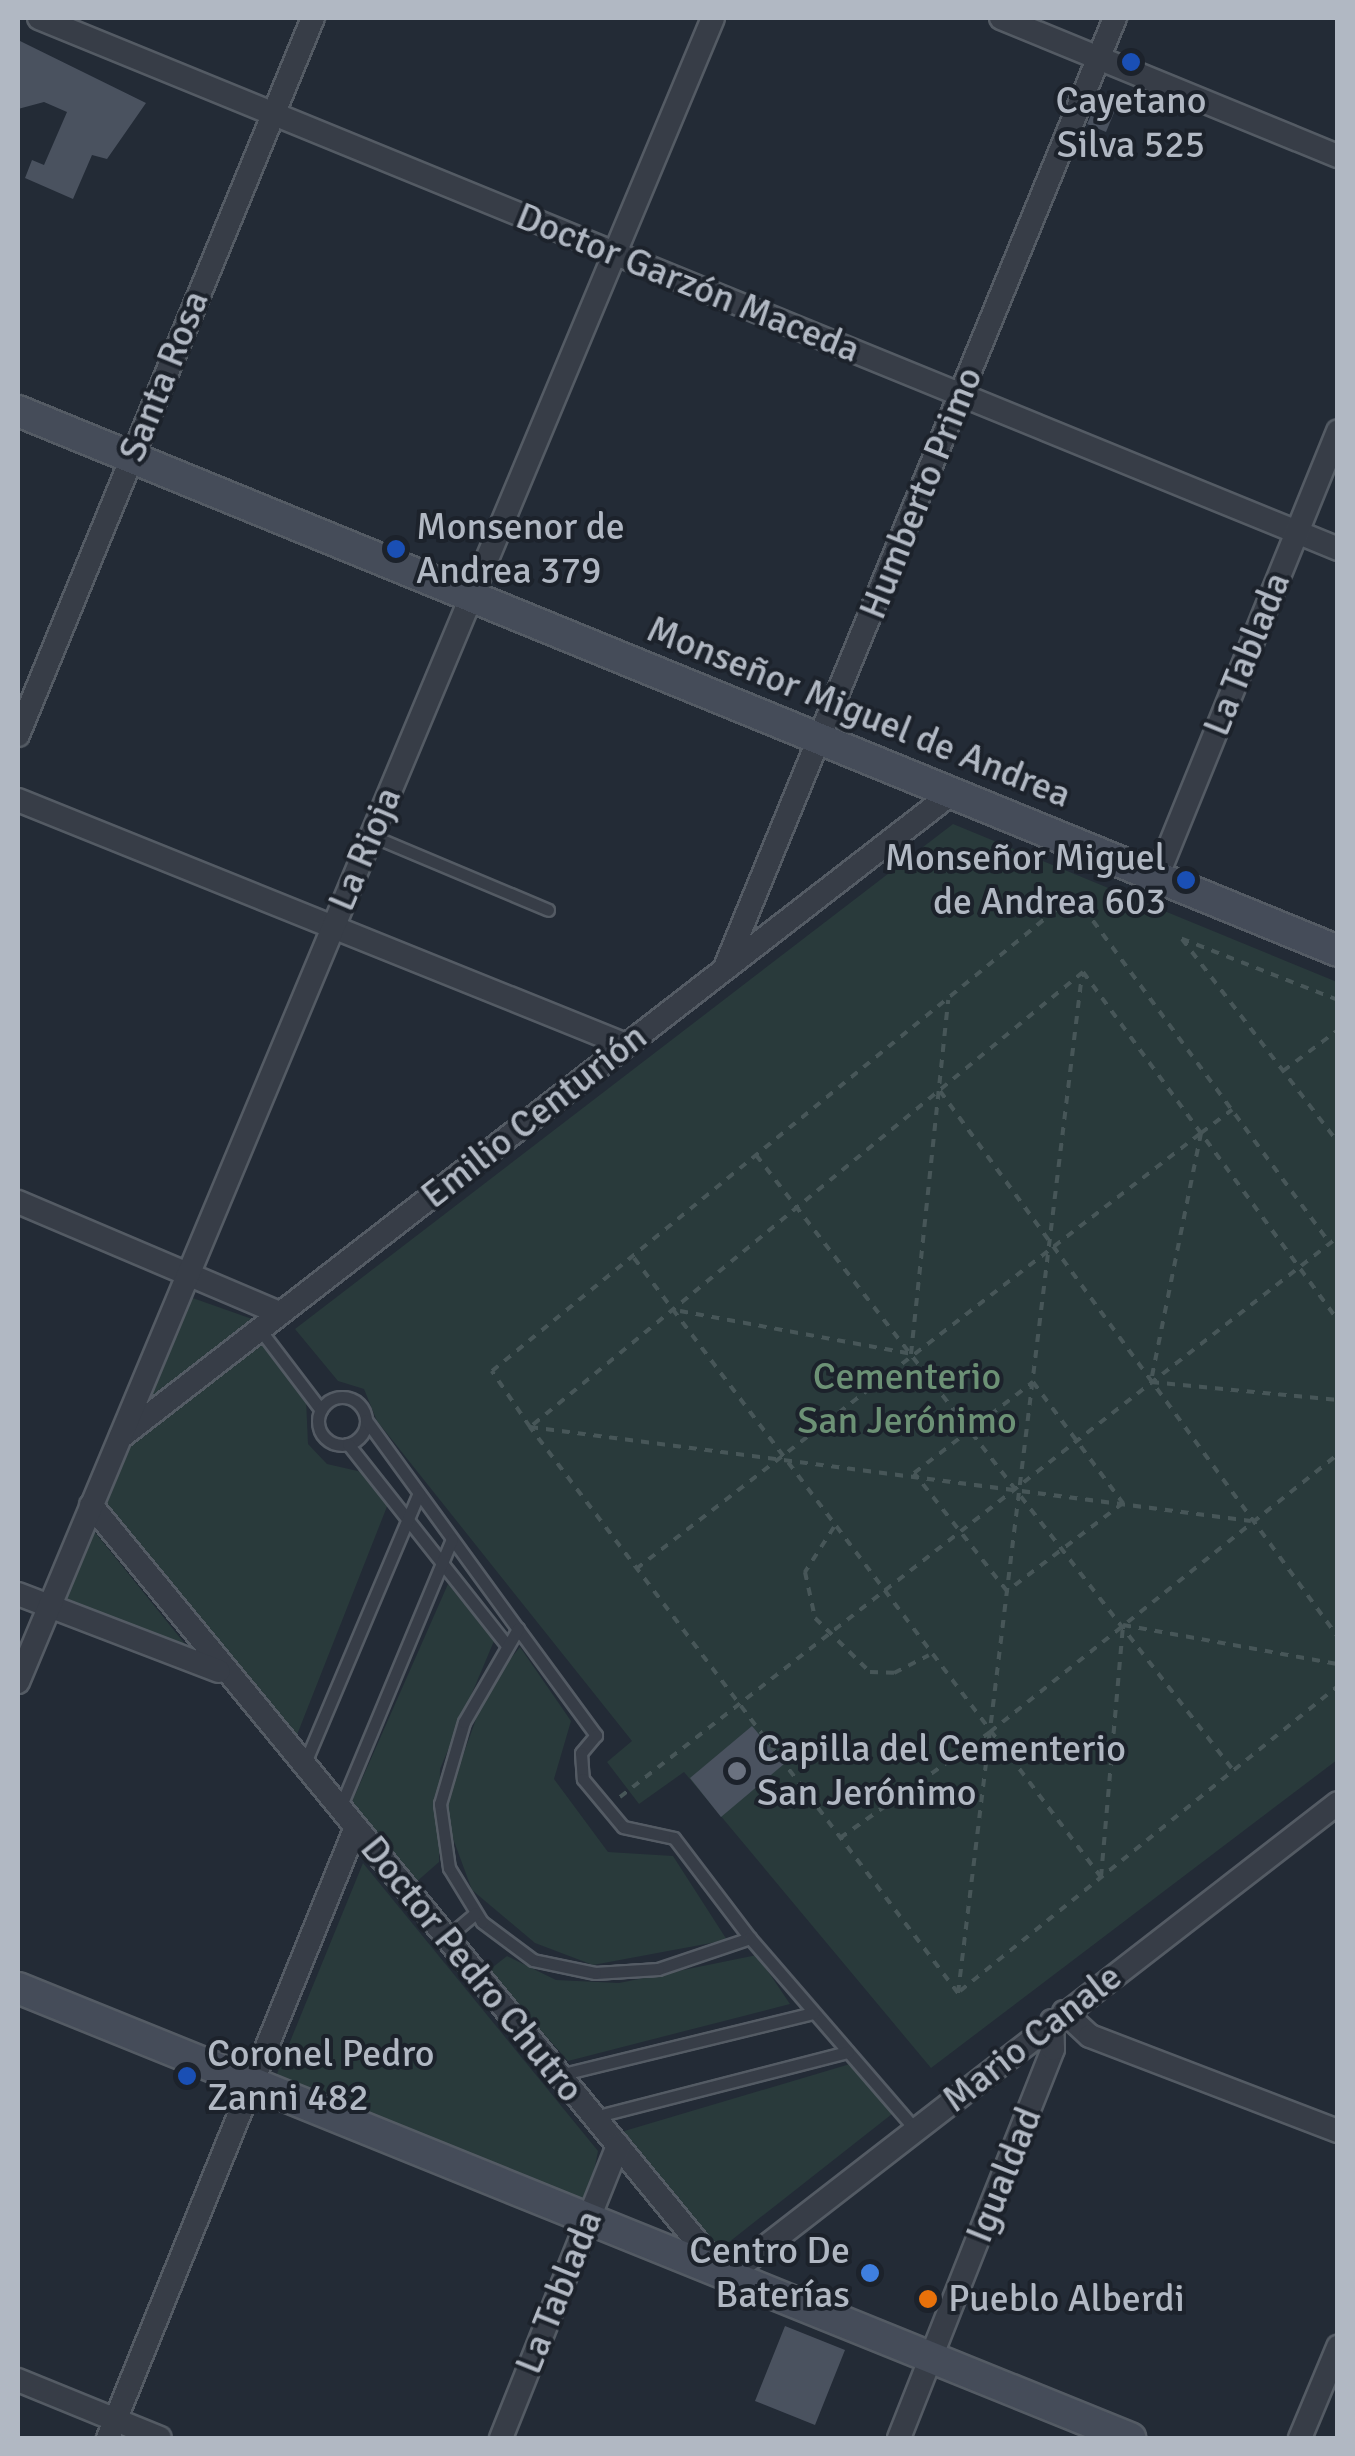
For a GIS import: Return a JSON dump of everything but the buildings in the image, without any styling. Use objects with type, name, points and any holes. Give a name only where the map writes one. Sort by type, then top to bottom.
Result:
[{"type":"main road","name":"Monseñor Miguel de Andrea","points":[[18,411],[1338,951]]},
{"type":"main road","points":[[18,1988],[1130,2438]]},
{"type":"street","name":"Doctor Garzón Maceda","points":[[39,18],[1338,549]]},
{"type":"street","name":"Santa Rosa","points":[[18,735],[313,18]]},
{"type":"street","name":"La Rioja","points":[[18,1682],[713,18]]},
{"type":"street","points":[[1001,18],[1338,156]]},
{"type":"street","name":"Humberto Primo","points":[[725,968],[1115,18]]},
{"type":"street","name":"La Tablada","points":[[1156,877],[1338,431]]},
{"type":"street","name":"Emilio Centurión","points":[[118,1440],[952,794]]},
{"type":"street","points":[[18,800],[626,1045]]},
{"type":"street","points":[[18,1202],[279,1313]]},
{"type":"street","name":"Doctor Pedro Chutro","points":[[91,1505],[219,1671],[304,1764],[725,2274]]},
{"type":"street","name":"Doctor Pedro Chutro","points":[[18,1594],[219,1671]]},
{"type":"street","name":"Mario Canale","points":[[725,2274],[1338,1803]]},
{"type":"street","points":[[112,2430],[356,1828]]},
{"type":"street","points":[[1058,2016],[1090,2036],[1338,2131]]},
{"type":"street","name":"Igualdad","points":[[899,2438],[1053,2049],[1058,2016]]},
{"type":"street","name":"La Tablada","points":[[500,2438],[618,2146]]},
{"type":"street","points":[[1300,2438],[1338,2347]]},
{"type":"street","points":[[18,2380],[112,2430],[160,2438]]},
{"type":"lane","points":[[370,835],[548,910]]},
{"type":"lane","points":[[261,1331],[321,1410],[322,1432],[348,1444],[506,1644]]},
{"type":"lane","points":[[321,1410],[347,1398],[366,1420],[596,1734],[580,1766],[605,1808],[634,1834],[674,1838],[750,1938],[915,2129]]},
{"type":"lane","points":[[348,1444],[366,1420]]},
{"type":"lane","points":[[304,1764],[419,1492]]},
{"type":"lane","points":[[340,1808],[444,1566],[452,1538]]},
{"type":"lane","points":[[518,1629],[464,1722],[440,1804],[448,1868],[476,1914],[534,1960],[595,1973],[658,1969],[750,1938]]},
{"type":"lane","points":[[446,1938],[476,1914]]},
{"type":"lane","points":[[559,2076],[814,2013]]},
{"type":"lane","points":[[594,2117],[848,2052]]},
{"type":"path","points":[[958,1993],[738,1706],[492,1371],[1074,895],[1330,1243]]},
{"type":"path","points":[[1338,1000],[1182,939],[1338,1142]]},
{"type":"path","points":[[530,1427],[677,1310],[1083,972]]},
{"type":"path","points":[[1083,972],[1338,1320]]},
{"type":"path","points":[[958,1993],[1083,972]]},
{"type":"path","points":[[911,1354],[949,998]]},
{"type":"path","points":[[1283,1070],[1338,1030]]},
{"type":"path","points":[[939,1090],[1338,1637]]},
{"type":"path","points":[[636,1569],[1051,1244],[1232,1110]]},
{"type":"path","points":[[1150,1382],[1200,1133]]},
{"type":"path","points":[[756,1155],[1020,1490],[1233,1770]]},
{"type":"path","points":[[605,1808],[1020,1490],[1076,1440],[1338,1237]]},
{"type":"path","points":[[632,1257],[677,1310],[928,1655],[1100,1877]]},
{"type":"path","points":[[677,1310],[911,1354]]},
{"type":"path","points":[[914,1473],[1032,1382]]},
{"type":"path","points":[[1032,1382],[1123,1503]]},
{"type":"path","points":[[1150,1382],[1338,1400]]},
{"type":"path","points":[[530,1427],[914,1473],[1252,1521]]},
{"type":"path","points":[[840,1838],[990,1732],[1338,1454]]},
{"type":"path","points":[[914,1473],[1007,1590]]},
{"type":"path","points":[[1007,1590],[1123,1503]]},
{"type":"path","points":[[834,1527],[810,1554],[803,1588],[829,1637],[870,1672],[894,1673],[928,1655]]},
{"type":"path","points":[[1123,1625],[1338,1664]]},
{"type":"path","points":[[1100,1877],[1123,1625]]},
{"type":"path","points":[[958,1993],[1338,1686]]},
{"type":"green space","name":"Cementerio San Jerónimo","points":[[953,824],[1337,982],[1337,1760],[931,2068],[684,1772],[639,1804],[607,1762],[632,1741],[377,1421],[364,1389],[338,1381],[295,1329]]},
{"type":"green space","points":[[187,1296],[255,1320],[140,1412]]},
{"type":"green space","points":[[262,1344],[306,1399],[308,1444],[327,1464],[362,1472],[388,1504],[293,1745],[100,1504],[124,1445]]},
{"type":"green space","points":[[94,1531],[185,1644],[65,1602]]},
{"type":"green space","points":[[448,1584],[494,1641],[440,1769],[439,1862],[415,1883],[351,1804]]},
{"type":"green space","points":[[520,1647],[571,1721],[554,1779],[608,1852],[673,1856],[727,1940],[593,1965],[535,1943],[472,1890],[448,1825],[449,1794],[488,1686]]},
{"type":"green space","points":[[363,1863],[598,2151],[588,2202],[276,2076]]},
{"type":"green space","points":[[757,1955],[790,2004],[568,2061],[488,1971],[507,1956],[556,1980],[619,1983]]},
{"type":"green space","points":[[850,2064],[892,2114],[719,2250],[621,2132]]},
{"type":"place","name":"Cayetano Silva 525","points":[[1131,62]]},
{"type":"place","name":"Monsenor de Andrea 379","points":[[396,549]]},
{"type":"place","name":"Monseñor Miguel de Andrea 603","points":[[1186,880]]},
{"type":"place","name":"Capilla del Cementerio San Jerónimo","points":[[737,1771]]},
{"type":"place","name":"Coronel Pedro Zanni 482","points":[[187,2076]]},
{"type":"place","name":"Centro De Baterías","points":[[870,2273]]},
{"type":"place","name":"Pueblo Alberdi","points":[[928,2299]]}]
